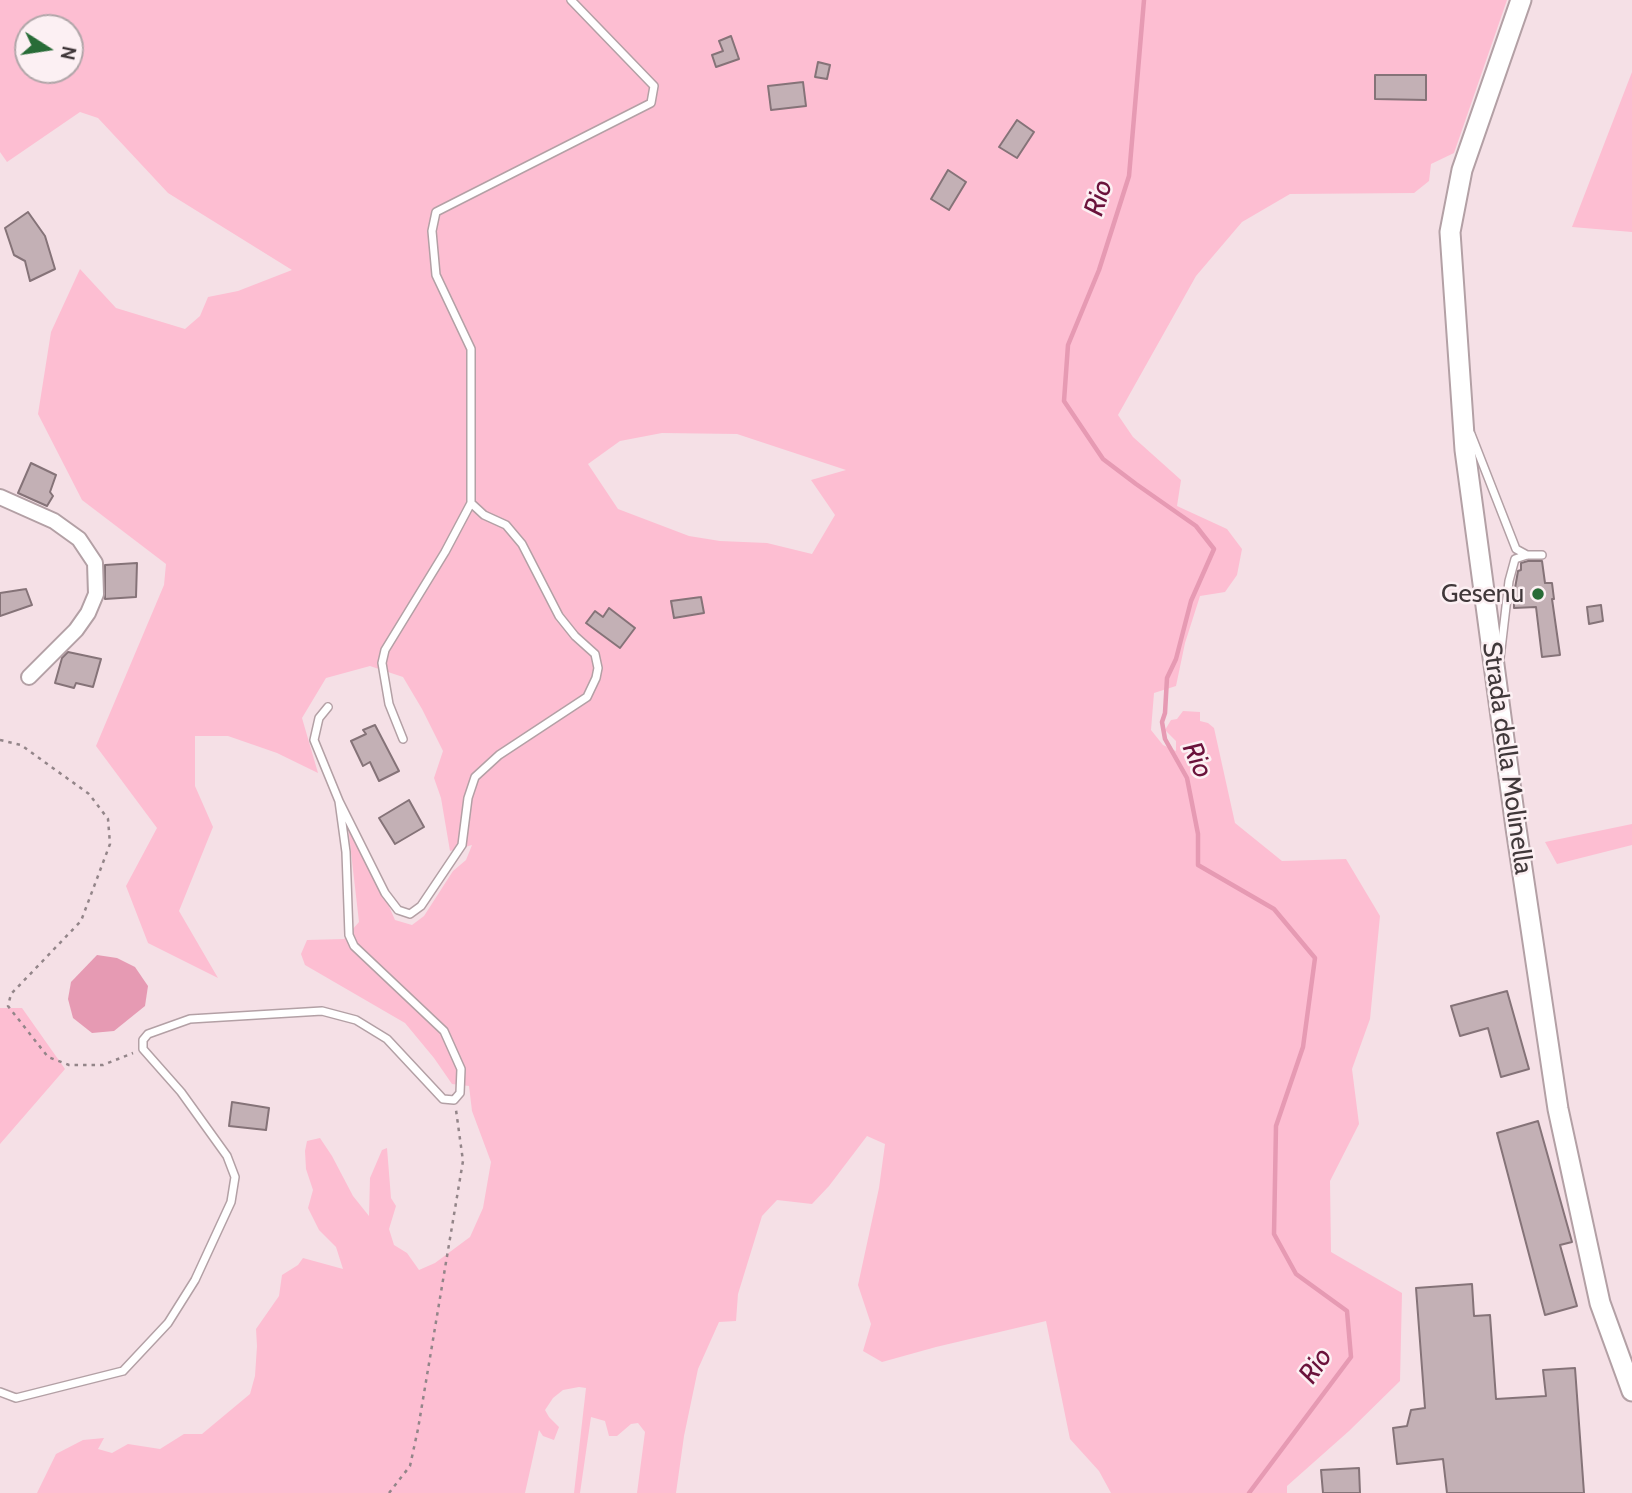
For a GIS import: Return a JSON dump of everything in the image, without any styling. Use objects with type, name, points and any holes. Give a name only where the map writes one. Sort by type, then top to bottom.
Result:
[{"type":"main road","name":"Strada della Molinella","points":[[1521,0],[1462,170],[1450,232],[1465,450],[1558,1109],[1600,1303],[1632,1391]]},
{"type":"street","points":[[0,497],[54,521],[79,539],[95,563],[96,594],[88,613],[76,630],[29,677]]},
{"type":"lane","points":[[403,740],[389,705],[382,663],[385,650],[471,503],[471,349],[436,275],[432,231],[436,212],[651,103],[654,86],[571,0]]},
{"type":"lane","points":[[1463,413],[1516,549],[1527,555]]},
{"type":"lane","points":[[327,708],[319,718],[314,740],[339,801],[385,893],[398,909],[410,914],[421,906],[462,845],[468,798],[475,777],[499,755],[587,697],[598,668],[595,654],[575,636],[559,616],[522,544],[506,525],[484,514],[471,503]]},
{"type":"lane","points":[[1497,680],[1508,580],[1515,559],[1527,555],[1542,555]]},
{"type":"lane","points":[[0,1392],[16,1398],[123,1371],[168,1323],[195,1280],[231,1202],[235,1177],[227,1156],[181,1092],[143,1049],[148,1034],[190,1019],[322,1012],[356,1020],[387,1039],[443,1099],[454,1100],[460,1093],[461,1069],[443,1031],[354,946],[349,935],[346,852],[339,801]]},
{"type":"lane","points":[[212,1135],[219,1126]]},
{"type":"path","points":[[0,740],[20,745],[89,794],[108,819],[110,844],[81,921],[11,993],[8,1006],[48,1057],[69,1065],[103,1065],[143,1049]]},
{"type":"path","points":[[388,1493],[410,1466],[463,1161],[454,1100]]},
{"type":"shaded area","points":[[0,0],[1507,0],[1454,153],[1431,164],[1429,181],[1414,193],[1290,194],[1242,222],[1196,276],[1118,415],[1133,437],[1181,480],[1177,506],[1227,529],[1242,549],[1237,575],[1225,592],[1200,596],[1185,643],[1176,686],[1154,693],[1151,730],[1163,745],[1176,751],[1176,741],[1165,730],[1171,720],[1177,719],[1183,711],[1200,712],[1200,721],[1214,728],[1235,823],[1282,861],[1346,859],[1380,916],[1370,1019],[1352,1069],[1359,1124],[1330,1181],[1331,1252],[1402,1293],[1400,1381],[1287,1486],[1287,1493],[1111,1493],[1099,1471],[1070,1439],[1046,1321],[882,1362],[863,1351],[871,1324],[858,1285],[879,1188],[885,1144],[867,1136],[812,1204],[777,1200],[762,1216],[738,1294],[736,1321],[719,1322],[698,1369],[676,1493],[637,1493],[645,1432],[638,1423],[631,1424],[617,1436],[609,1436],[605,1421],[591,1417],[580,1493],[574,1493],[586,1388],[579,1387],[563,1390],[545,1410],[559,1427],[554,1440],[543,1436],[539,1430],[525,1493],[37,1493],[56,1454],[83,1440],[104,1438],[98,1449],[112,1453],[128,1444],[160,1449],[184,1434],[202,1434],[250,1394],[255,1376],[256,1329],[279,1296],[282,1275],[298,1265],[303,1258],[343,1269],[336,1247],[319,1230],[308,1208],[313,1190],[306,1169],[307,1141],[320,1138],[353,1196],[369,1216],[370,1178],[382,1150],[387,1148],[391,1198],[396,1206],[389,1229],[394,1245],[407,1253],[419,1270],[435,1263],[470,1237],[483,1208],[491,1162],[472,1111],[469,1086],[452,1084],[405,1023],[305,965],[301,954],[307,940],[344,939],[359,922],[348,826],[353,823],[395,920],[412,925],[424,916],[453,871],[466,860],[472,845],[450,851],[441,798],[434,778],[443,751],[403,677],[370,666],[326,678],[302,718],[318,773],[277,753],[228,736],[195,736],[195,786],[213,827],[179,911],[218,978],[148,943],[126,886],[157,828],[96,746],[164,585],[166,564],[82,500],[38,414],[51,332],[80,269],[116,308],[185,329],[200,316],[208,297],[238,291],[292,270],[168,193],[98,118],[80,112],[7,162],[0,152]],"holes":[[[662,433],[737,434],[846,470],[811,480],[835,515],[812,554],[767,543],[720,541],[689,536],[618,509],[588,464],[620,441]]]},
{"type":"shaded area","points":[[1632,72],[1632,232],[1572,227]]},
{"type":"shaded area","points":[[1632,824],[1632,845],[1557,864],[1545,842]]},
{"type":"shaded area","points":[[97,955],[117,958],[135,967],[148,986],[145,1006],[114,1031],[92,1033],[73,1018],[68,999],[71,982]]},
{"type":"shaded area","points":[[0,1008],[22,1008],[65,1069],[0,1144]]},
{"type":"building","points":[[731,36],[739,59],[716,67],[712,55],[723,51],[719,41]]},
{"type":"building","points":[[818,62],[830,65],[827,79],[815,77]]},
{"type":"building","points":[[1375,75],[1426,75],[1426,100],[1375,99]]},
{"type":"building","points":[[803,82],[806,106],[771,110],[768,86]]},
{"type":"building","points":[[1017,120],[1034,132],[1017,158],[999,147]]},
{"type":"building","points":[[948,170],[966,182],[949,210],[931,199]]},
{"type":"building","points":[[28,212],[45,236],[55,269],[30,281],[25,261],[14,255],[5,228]]},
{"type":"building","points":[[31,463],[56,475],[50,492],[53,496],[47,506],[18,493]]},
{"type":"building","points":[[1542,561],[1545,583],[1552,583],[1560,655],[1542,657],[1536,607],[1514,608],[1518,571],[1521,570],[1521,563]]},
{"type":"building","points":[[137,563],[136,597],[105,599],[105,565]]},
{"type":"building","points":[[26,589],[32,605],[0,616],[0,593]]},
{"type":"building","points":[[701,597],[704,613],[674,618],[671,601]]},
{"type":"building","points":[[1601,605],[1603,621],[1589,624],[1587,607]]},
{"type":"building","points":[[609,608],[635,628],[620,648],[586,623],[595,611],[603,617]]},
{"type":"building","points":[[68,652],[101,659],[93,687],[76,683],[74,688],[55,683],[62,658]]},
{"type":"building","points":[[375,725],[399,771],[379,781],[370,762],[363,766],[351,741],[366,734],[363,730]]},
{"type":"building","points":[[409,800],[424,827],[395,844],[379,818]]},
{"type":"building","points":[[1507,991],[1529,1069],[1501,1077],[1488,1028],[1460,1036],[1451,1006]]},
{"type":"building","points":[[232,1102],[269,1108],[266,1130],[229,1126]]},
{"type":"building","points":[[1538,1121],[1572,1242],[1560,1245],[1577,1306],[1545,1315],[1497,1133]]},
{"type":"building","points":[[1472,1284],[1474,1316],[1490,1315],[1496,1399],[1546,1396],[1543,1370],[1575,1368],[1584,1493],[1447,1493],[1443,1459],[1397,1464],[1393,1428],[1407,1426],[1411,1410],[1425,1408],[1416,1288]]},
{"type":"building","points":[[1359,1468],[1360,1493],[1323,1493],[1321,1470]]},
{"type":"waterway","name":"Rio","points":[[1144,0],[1129,176],[1099,270],[1068,345],[1064,401],[1103,459],[1196,526],[1214,549],[1191,601],[1176,659],[1167,678],[1162,722],[1165,739],[1187,778],[1198,834],[1198,865],[1274,909],[1315,958],[1303,1047],[1276,1126],[1274,1234],[1296,1274],[1347,1311],[1351,1357],[1249,1493]]},
{"type":"place","name":"Gesenu","points":[[1538,594]]}]
